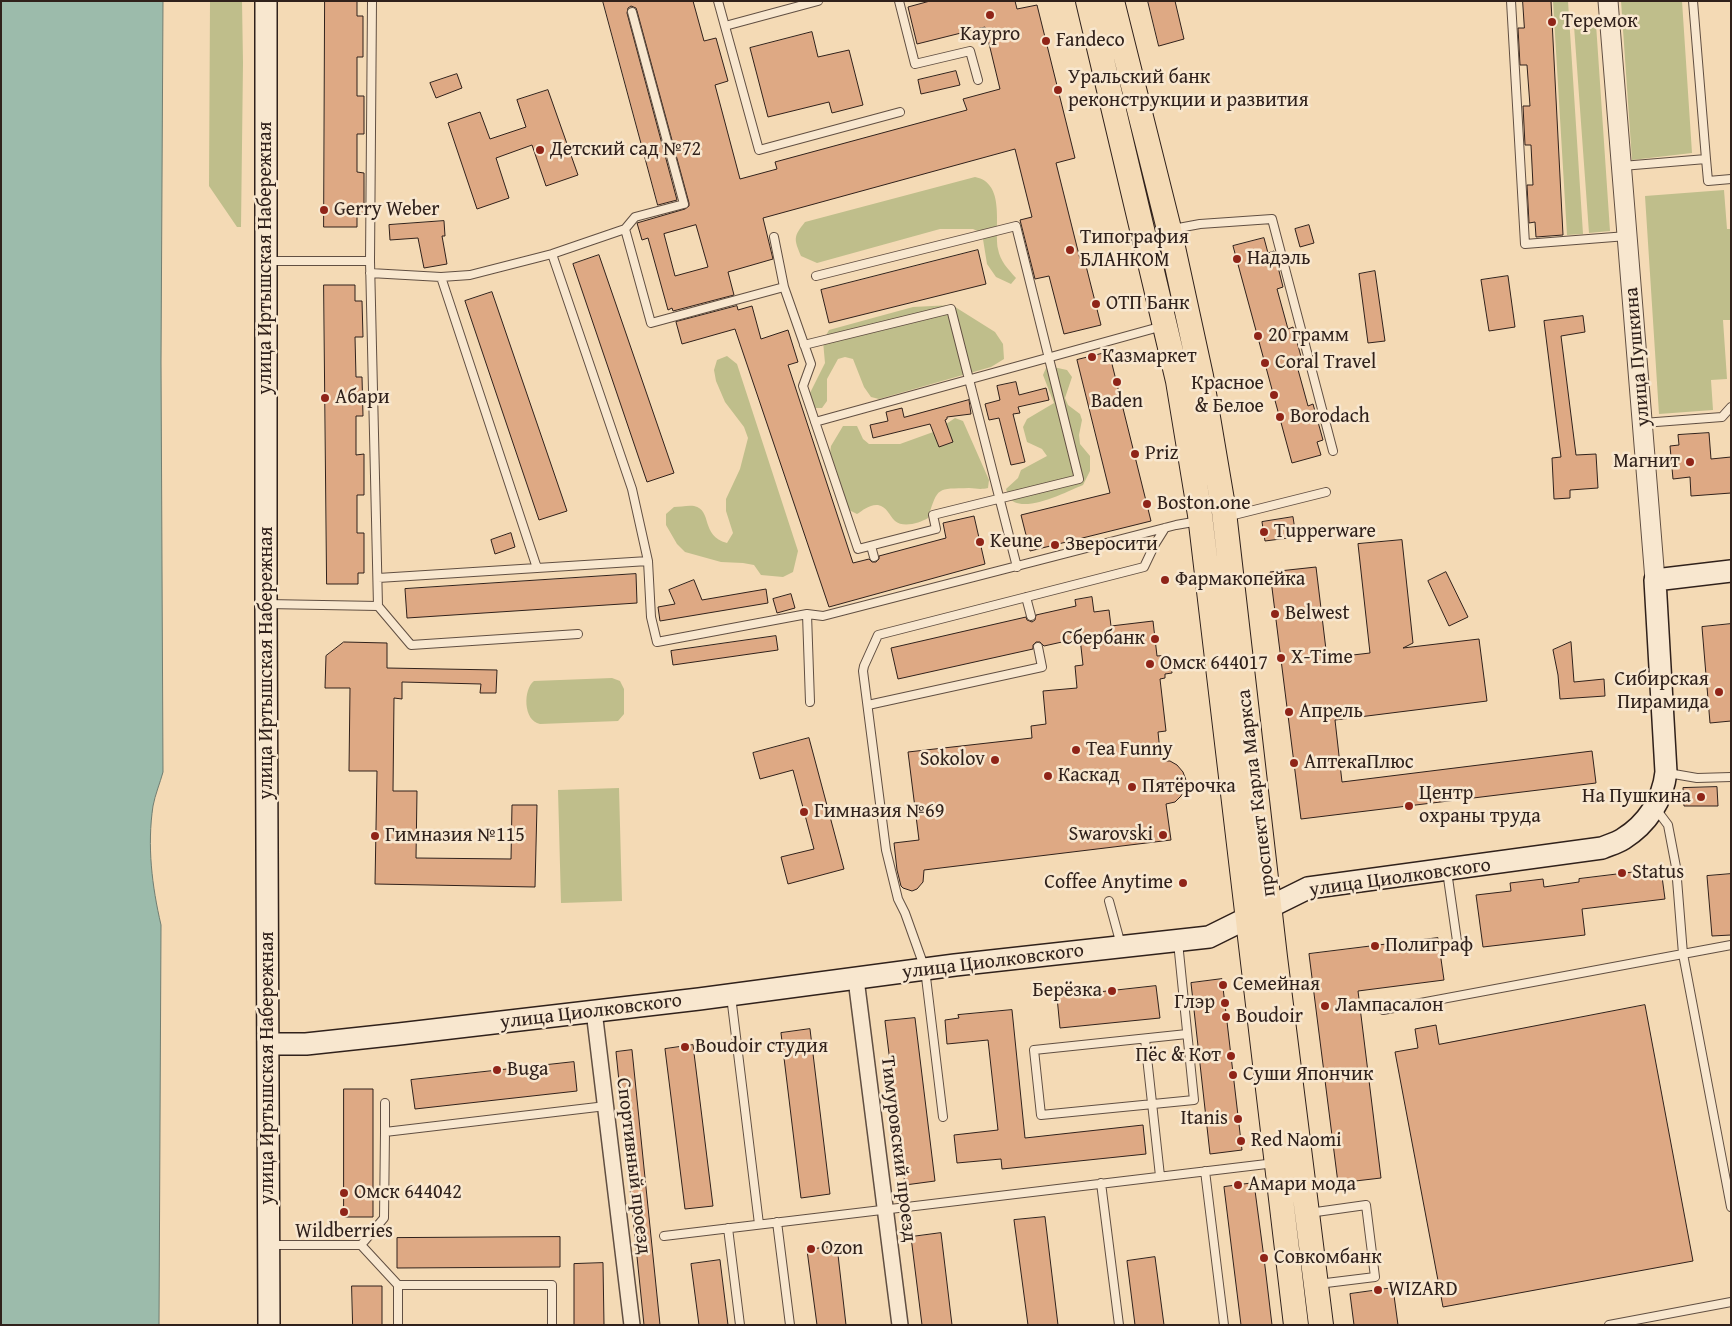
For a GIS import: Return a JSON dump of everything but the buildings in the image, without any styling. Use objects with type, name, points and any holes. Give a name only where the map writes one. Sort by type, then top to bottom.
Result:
[{"type":"main road","name":"улица Иртышская Набережная","points":[[266,1],[269,1325]]},
{"type":"main road","name":"проспект Карла Маркса","points":[[1088,1],[1166,325],[1190,378],[1224,517],[1321,1325]]},
{"type":"main road","name":"проспект Карла Маркса","points":[[1112,1],[1169,229],[1189,321],[1190,378],[1201,521],[1296,1325]]},
{"type":"main road","points":[[1166,325],[1189,321]]},
{"type":"main road","points":[[1655,580],[1731,571]]},
{"type":"main road","name":"улица Пушкина","points":[[1655,580],[1666,772]]},
{"type":"main road","name":"улица Циолковского","points":[[268,1044],[315,1043],[594,1012],[925,969],[1209,937],[1308,888],[1602,848],[1622,840],[1641,826],[1655,807],[1663,790],[1666,772]]},
{"type":"street","name":"улица Пушкина","points":[[1608,1],[1655,580]]},
{"type":"street","name":"Тимуровский проезд","points":[[856,979],[900,1325]]},
{"type":"street","name":"Спортивный проезд","points":[[594,1012],[632,1325]]},
{"type":"lane","points":[[372,1],[370,273],[378,606],[411,645],[578,634]]},
{"type":"lane","points":[[718,1],[759,150],[900,112]]},
{"type":"lane","points":[[725,26],[800,4],[818,1]]},
{"type":"lane","points":[[899,1],[915,64],[970,51],[978,80]]},
{"type":"lane","points":[[1511,1],[1525,244],[1627,236]]},
{"type":"lane","points":[[1693,1],[1708,181],[1731,179]]},
{"type":"lane","points":[[370,273],[441,277],[470,275],[552,254],[625,229],[635,217],[684,204],[632,12]]},
{"type":"lane","points":[[1622,166],[1706,159]]},
{"type":"lane","points":[[1169,229],[1200,224],[1272,219],[1333,451]]},
{"type":"lane","points":[[774,237],[784,287],[811,364],[803,386],[858,549],[936,529],[933,515],[1079,479],[1016,226],[816,276]]},
{"type":"lane","points":[[625,229],[651,323],[784,287]]},
{"type":"lane","points":[[552,254],[632,489],[648,561],[651,617],[657,642],[807,614],[822,616],[885,595],[1017,567],[1165,528],[1201,521]]},
{"type":"lane","points":[[266,261],[370,261]]},
{"type":"lane","points":[[441,277],[538,568]]},
{"type":"lane","points":[[804,345],[951,309],[1017,567]]},
{"type":"lane","points":[[815,422],[1166,325]]},
{"type":"lane","points":[[1643,423],[1722,417],[1731,407]]},
{"type":"lane","points":[[1224,517],[1326,492]]},
{"type":"lane","points":[[943,1117],[925,969],[898,899],[886,850],[864,666],[878,635],[1144,567],[1165,528]]},
{"type":"lane","points":[[871,546],[874,557]]},
{"type":"lane","points":[[378,578],[648,561]]},
{"type":"lane","points":[[1026,597],[1031,616]]},
{"type":"lane","points":[[266,604],[378,606]]},
{"type":"lane","points":[[807,614],[810,702]]},
{"type":"lane","points":[[868,705],[1042,666],[1038,647]]},
{"type":"lane","points":[[1666,772],[1697,778],[1731,777]]},
{"type":"lane","points":[[1655,807],[1668,825],[1676,867],[1684,954],[1731,1207]]},
{"type":"lane","points":[[1447,870],[1457,941]]},
{"type":"lane","points":[[1109,901],[1122,946]]},
{"type":"lane","points":[[1178,940],[1194,1100],[1041,1115],[1034,1050],[1187,1034]]},
{"type":"lane","points":[[1383,1010],[1731,945]]},
{"type":"lane","points":[[731,995],[759,1224]]},
{"type":"lane","points":[[1146,1038],[1160,1176]]},
{"type":"lane","points":[[361,1245],[384,1218],[385,1103]]},
{"type":"lane","points":[[384,1132],[606,1106]]},
{"type":"lane","points":[[664,1236],[1277,1162]]},
{"type":"lane","points":[[1205,1171],[1224,1325]]},
{"type":"lane","points":[[1101,1183],[1119,1325]]},
{"type":"lane","points":[[1307,1213],[1366,1206],[1375,1277],[1316,1284]]},
{"type":"lane","points":[[777,1222],[790,1325]]},
{"type":"lane","points":[[728,1228],[740,1325]]},
{"type":"lane","points":[[269,1245],[361,1245],[398,1285],[398,1325]]},
{"type":"lane","points":[[398,1285],[552,1285],[552,1325]]},
{"type":"lane","points":[[1609,1325],[1731,1302]]},
{"type":"shaded area","points":[[1,1],[163,1],[161,362],[163,772],[153,806],[150,836],[153,881],[161,925],[159,1325],[1,1325]]},
{"type":"shaded area","points":[[210,1],[242,1],[241,227],[237,227],[209,186]]},
{"type":"shaded area","points":[[1553,1],[1568,1],[1583,234],[1567,235]]},
{"type":"shaded area","points":[[1621,1],[1682,1],[1692,153],[1632,160]]},
{"type":"shaded area","points":[[1596,24],[1610,231],[1589,233],[1574,26]]},
{"type":"shaded area","points":[[975,177],[985,181],[995,196],[998,249],[1002,261],[1016,278],[1011,284],[996,277],[987,264],[982,233],[973,229],[940,229],[817,263],[801,256],[796,238],[798,231],[805,222]]},
{"type":"shaded area","points":[[1724,190],[1727,229],[1731,229],[1731,320],[1723,320],[1727,379],[1711,380],[1713,410],[1659,414],[1645,196]]},
{"type":"shaded area","points":[[952,305],[995,332],[1003,344],[1004,359],[991,367],[879,399],[871,397],[864,387],[853,359],[845,357],[838,359],[827,379],[827,401],[822,408],[814,408],[810,393],[825,363],[823,341],[829,330],[913,307]]},
{"type":"shaded area","points":[[727,356],[737,364],[798,551],[793,572],[783,577],[761,575],[754,565],[721,562],[685,552],[677,544],[666,525],[666,514],[674,507],[694,506],[700,508],[703,512],[713,535],[719,540],[727,543],[733,533],[726,511],[726,499],[740,469],[748,438],[744,427],[725,402],[716,381],[714,370],[717,360]]},
{"type":"shaded area","points":[[1053,367],[1067,370],[1072,377],[1065,398],[1068,405],[1080,414],[1082,420],[1079,435],[1080,444],[1090,456],[1090,471],[1083,485],[1056,497],[1033,503],[1022,504],[1014,502],[1008,496],[1006,489],[1018,478],[1021,470],[1047,456],[1042,449],[1027,442],[1023,427],[1027,419],[1054,403],[1043,375],[1046,368]]},
{"type":"shaded area","points":[[955,418],[963,421],[989,480],[988,488],[945,489],[940,491],[934,500],[928,518],[912,524],[898,523],[886,509],[878,505],[869,506],[857,514],[849,510],[845,503],[830,454],[831,446],[843,426],[857,426],[863,439],[869,444],[900,444],[936,431]]},
{"type":"shaded area","points":[[612,678],[620,681],[624,689],[624,714],[618,721],[540,724],[534,722],[530,717],[526,704],[530,685],[534,681]]},
{"type":"shaded area","points":[[619,788],[622,901],[561,903],[558,790]]},
{"type":"place","name":"Kaypro","points":[[990,15]]},
{"type":"place","name":"Теремок","points":[[1552,22]]},
{"type":"place","name":"Fandeco","points":[[1046,41]]},
{"type":"place","name":"Уральский банк реконструкции и развития","points":[[1058,90]]},
{"type":"place","name":"Детский сад №72","points":[[540,150]]},
{"type":"place","name":"Gerry Weber","points":[[324,210]]},
{"type":"place","name":"Типография БЛАНКОМ","points":[[1070,250]]},
{"type":"place","name":"Надэль","points":[[1237,259]]},
{"type":"place","name":"ОТП Банк","points":[[1096,304]]},
{"type":"place","name":"20 грамм","points":[[1258,336]]},
{"type":"place","name":"Казмаркет","points":[[1092,357]]},
{"type":"place","name":"Coral Travel","points":[[1265,363]]},
{"type":"place","name":"Baden","points":[[1117,382]]},
{"type":"place","name":"Красное & Белое","points":[[1274,395]]},
{"type":"place","name":"Абари","points":[[325,398]]},
{"type":"place","name":"Borodach","points":[[1280,417]]},
{"type":"place","name":"Priz","points":[[1135,454]]},
{"type":"place","name":"Магнит","points":[[1690,462]]},
{"type":"place","name":"Boston.one","points":[[1147,504]]},
{"type":"place","name":"Tupperware","points":[[1264,532]]},
{"type":"place","name":"Keune","points":[[980,542]]},
{"type":"place","name":"Зверосити","points":[[1055,545]]},
{"type":"place","name":"Фармакопейка","points":[[1165,580]]},
{"type":"place","name":"Belwest","points":[[1275,614]]},
{"type":"place","name":"Сбербанк","points":[[1155,639]]},
{"type":"place","name":"X-Time","points":[[1281,658]]},
{"type":"place","name":"Омск 644017","points":[[1150,664]]},
{"type":"place","name":"Сибирская Пирамида","points":[[1719,692]]},
{"type":"place","name":"Апрель","points":[[1289,712]]},
{"type":"place","name":"Tea Funny","points":[[1076,750]]},
{"type":"place","name":"Sokolov","points":[[995,760]]},
{"type":"place","name":"АптекаПлюс","points":[[1294,763]]},
{"type":"place","name":"Каскад","points":[[1048,776]]},
{"type":"place","name":"Пятёрочка","points":[[1132,787]]},
{"type":"place","name":"На Пушкина","points":[[1701,797]]},
{"type":"place","name":"Центр охраны труда","points":[[1409,806]]},
{"type":"place","name":"Гимназия №69","points":[[804,812]]},
{"type":"place","name":"Swarovski","points":[[1163,835]]},
{"type":"place","name":"Гимназия №115","points":[[375,836]]},
{"type":"place","name":"Status","points":[[1622,873]]},
{"type":"place","name":"Coffee Anytime","points":[[1183,883]]},
{"type":"place","name":"Полиграф","points":[[1375,946]]},
{"type":"place","name":"Семейная","points":[[1223,985]]},
{"type":"place","name":"Берёзка","points":[[1112,991]]},
{"type":"place","name":"Глэр","points":[[1225,1003]]},
{"type":"place","name":"Лампасалон","points":[[1325,1006]]},
{"type":"place","name":"Boudoir","points":[[1226,1017]]},
{"type":"place","name":"Boudoir студия","points":[[685,1047]]},
{"type":"place","name":"Пёс & Кот","points":[[1231,1056]]},
{"type":"place","name":"Buga","points":[[497,1070]]},
{"type":"place","name":"Суши Япончик","points":[[1233,1075]]},
{"type":"place","name":"Itanis","points":[[1238,1119]]},
{"type":"place","name":"Red Naomi","points":[[1241,1141]]},
{"type":"place","name":"Амари мода","points":[[1238,1185]]},
{"type":"place","name":"Омск 644042","points":[[344,1193]]},
{"type":"place","name":"Wildberries","points":[[344,1212]]},
{"type":"place","name":"Ozon","points":[[811,1249]]},
{"type":"place","name":"Совкомбанк","points":[[1264,1258]]},
{"type":"place","name":"WIZARD","points":[[1378,1290]]}]
